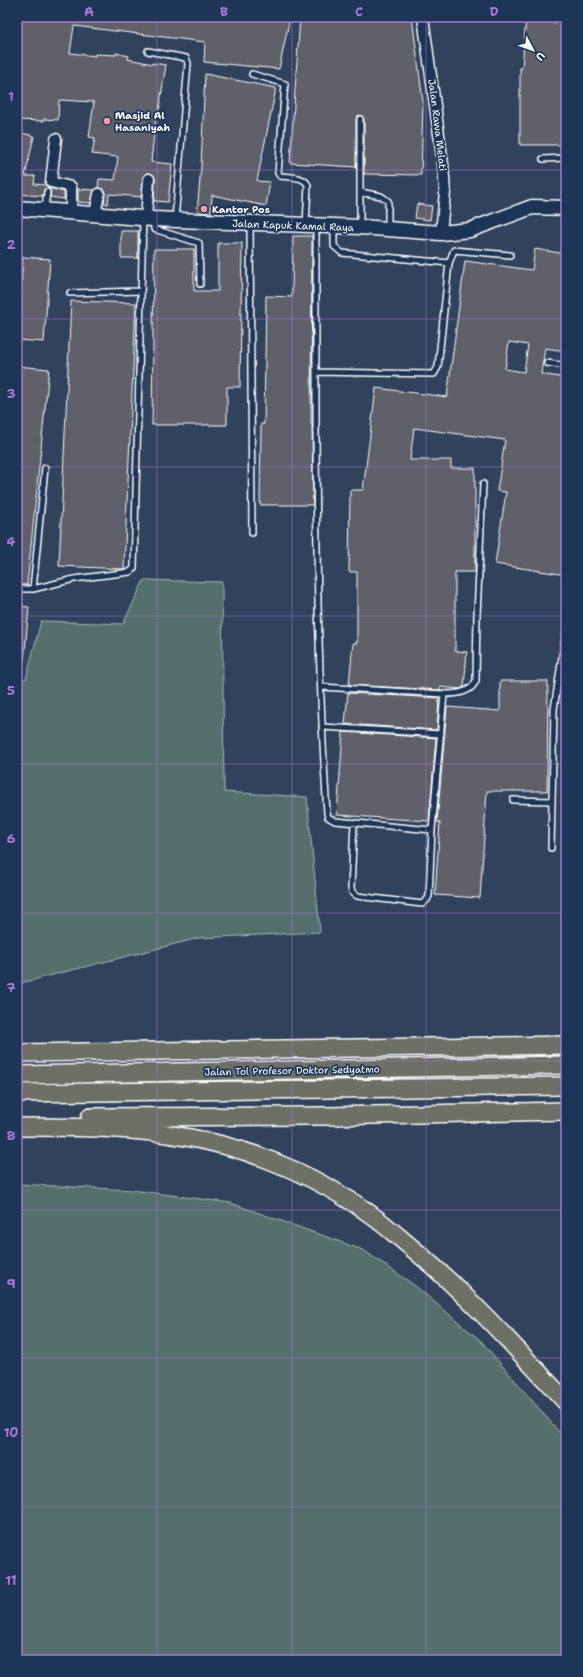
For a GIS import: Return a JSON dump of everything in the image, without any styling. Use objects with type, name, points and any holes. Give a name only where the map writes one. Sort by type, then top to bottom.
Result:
[{"type":"highway","name":"Jalan Tol Profesor Doktor Sedyatmo","points":[[17,1053],[566,1045]]},
{"type":"highway","name":"Jalan Tol Profesor Doktor Sedyatmo","points":[[17,1074],[566,1065]]},
{"type":"highway","name":"Jalan Tol Profesor Doktor Sedyatmo","points":[[17,1093],[566,1086]]},
{"type":"highway","points":[[17,1118],[328,1116],[566,1111]]},
{"type":"highway","points":[[17,1127],[102,1128],[144,1131],[191,1138],[251,1155],[313,1179],[350,1200],[383,1223],[420,1254],[510,1342],[566,1402]]},
{"type":"main road","name":"Jalan Kapuk Kamal Raya","points":[[17,208],[175,220],[360,227],[441,233],[470,230],[532,207],[566,208]]},
{"type":"street","name":"Jalan Rawa Melati","points":[[423,17],[443,164],[445,192],[441,233]]},
{"type":"street","points":[[56,138],[51,182],[71,188],[71,212]]},
{"type":"street","points":[[147,218],[149,179]]},
{"type":"street","points":[[95,214],[99,194]]},
{"type":"lane","points":[[148,51],[186,58],[188,63],[175,220]]},
{"type":"lane","points":[[252,74],[285,84],[278,173],[280,176],[303,179],[307,182],[308,210],[311,226],[316,372],[317,521],[322,727],[328,817],[335,821],[432,830]]},
{"type":"lane","points":[[360,119],[360,227]]},
{"type":"lane","points":[[542,159],[566,158]]},
{"type":"lane","points":[[45,210],[47,192]]},
{"type":"lane","points":[[360,192],[381,196],[388,201],[388,229]]},
{"type":"lane","points":[[147,218],[154,229],[199,243],[200,284]]},
{"type":"lane","points":[[17,589],[33,589],[74,579],[130,572],[134,568],[140,291],[147,218]]},
{"type":"lane","points":[[250,223],[252,533]]},
{"type":"lane","points":[[334,227],[334,246],[342,253],[449,263]]},
{"type":"lane","points":[[316,372],[434,374],[438,367],[449,263],[454,250],[510,255]]},
{"type":"lane","points":[[70,293],[140,291]]},
{"type":"lane","points":[[547,363],[566,366]]},
{"type":"lane","points":[[33,589],[45,468]]},
{"type":"lane","points":[[321,686],[444,694],[473,688],[476,680],[477,615],[483,484]]},
{"type":"lane","points":[[552,848],[554,710],[566,631]]},
{"type":"lane","points":[[354,823],[350,888],[352,892],[357,896],[422,904],[427,900],[429,896],[432,830],[444,694]]},
{"type":"lane","points":[[322,727],[441,734]]},
{"type":"lane","points":[[513,800],[552,801]]},
{"type":"green space","points":[[144,580],[222,582],[224,792],[307,797],[320,932],[199,938],[17,984],[17,678],[26,679],[41,621],[123,624]]},
{"type":"green space","points":[[17,1184],[132,1190],[231,1203],[363,1250],[414,1285],[481,1341],[566,1440],[566,1660],[17,1660]]},
{"type":"building","points":[[17,17],[290,17],[279,69],[204,62],[205,42],[74,26],[70,53],[95,56],[95,54],[116,55],[116,53],[129,56],[128,59],[166,65],[158,116],[156,115],[151,162],[172,164],[168,202],[154,201],[155,179],[153,174],[146,173],[143,178],[141,197],[109,194],[108,204],[104,203],[105,192],[103,189],[98,188],[99,179],[115,180],[118,157],[92,154],[95,138],[89,137],[94,102],[59,100],[58,120],[17,120]]},
{"type":"building","points":[[300,17],[412,17],[423,102],[421,175],[364,174],[364,119],[360,115],[356,119],[356,167],[290,163]]},
{"type":"building","points":[[526,17],[554,17],[554,24],[566,25],[563,68],[566,68],[566,145],[520,145],[520,68],[522,68]]},
{"type":"building","points":[[205,74],[276,88],[257,181],[270,182],[266,206],[212,195],[211,213],[197,212],[201,168]]},
{"type":"building","points":[[17,132],[34,136],[25,176],[35,176],[34,184],[45,185],[49,188],[64,192],[64,199],[50,197],[51,191],[47,188],[44,190],[43,196],[17,194]]},
{"type":"building","points":[[78,189],[94,190],[91,203],[78,202]]},
{"type":"building","points":[[417,204],[432,206],[430,220],[415,218]]},
{"type":"building","points":[[121,231],[138,231],[138,258],[121,258]]},
{"type":"building","points":[[293,236],[312,236],[311,424],[313,505],[260,505],[261,424],[264,424],[266,296],[292,297]]},
{"type":"building","points":[[218,243],[242,243],[240,387],[227,387],[227,425],[152,425],[154,249],[194,249],[194,291],[218,291]]},
{"type":"building","points":[[535,249],[566,254],[566,351],[545,348],[541,374],[566,378],[566,575],[495,564],[506,492],[497,491],[505,440],[414,428],[410,460],[451,460],[451,468],[475,468],[475,572],[455,572],[455,651],[467,652],[464,687],[460,689],[440,687],[440,690],[349,685],[353,643],[357,643],[357,572],[349,572],[350,490],[363,490],[376,388],[447,397],[465,261],[532,270]],"holes":[[[509,342],[528,345],[524,372],[505,369]]]},
{"type":"building","points":[[23,257],[50,259],[44,342],[18,340]]},
{"type":"building","points":[[71,301],[136,303],[124,569],[59,566]]},
{"type":"building","points":[[17,366],[49,369],[27,585],[17,585]]},
{"type":"building","points":[[17,606],[29,607],[24,660],[17,660]]},
{"type":"building","points":[[500,681],[548,681],[547,791],[487,791],[480,898],[435,895],[440,822],[437,822],[447,707],[500,711]]},
{"type":"building","points":[[348,693],[439,698],[437,730],[345,724]]},
{"type":"building","points":[[343,732],[436,738],[429,821],[337,815]]},
{"type":"place","name":"Masjid Al Hasaniyah","points":[[107,121]]},
{"type":"place","name":"Kantor Pos","points":[[204,209]]}]
